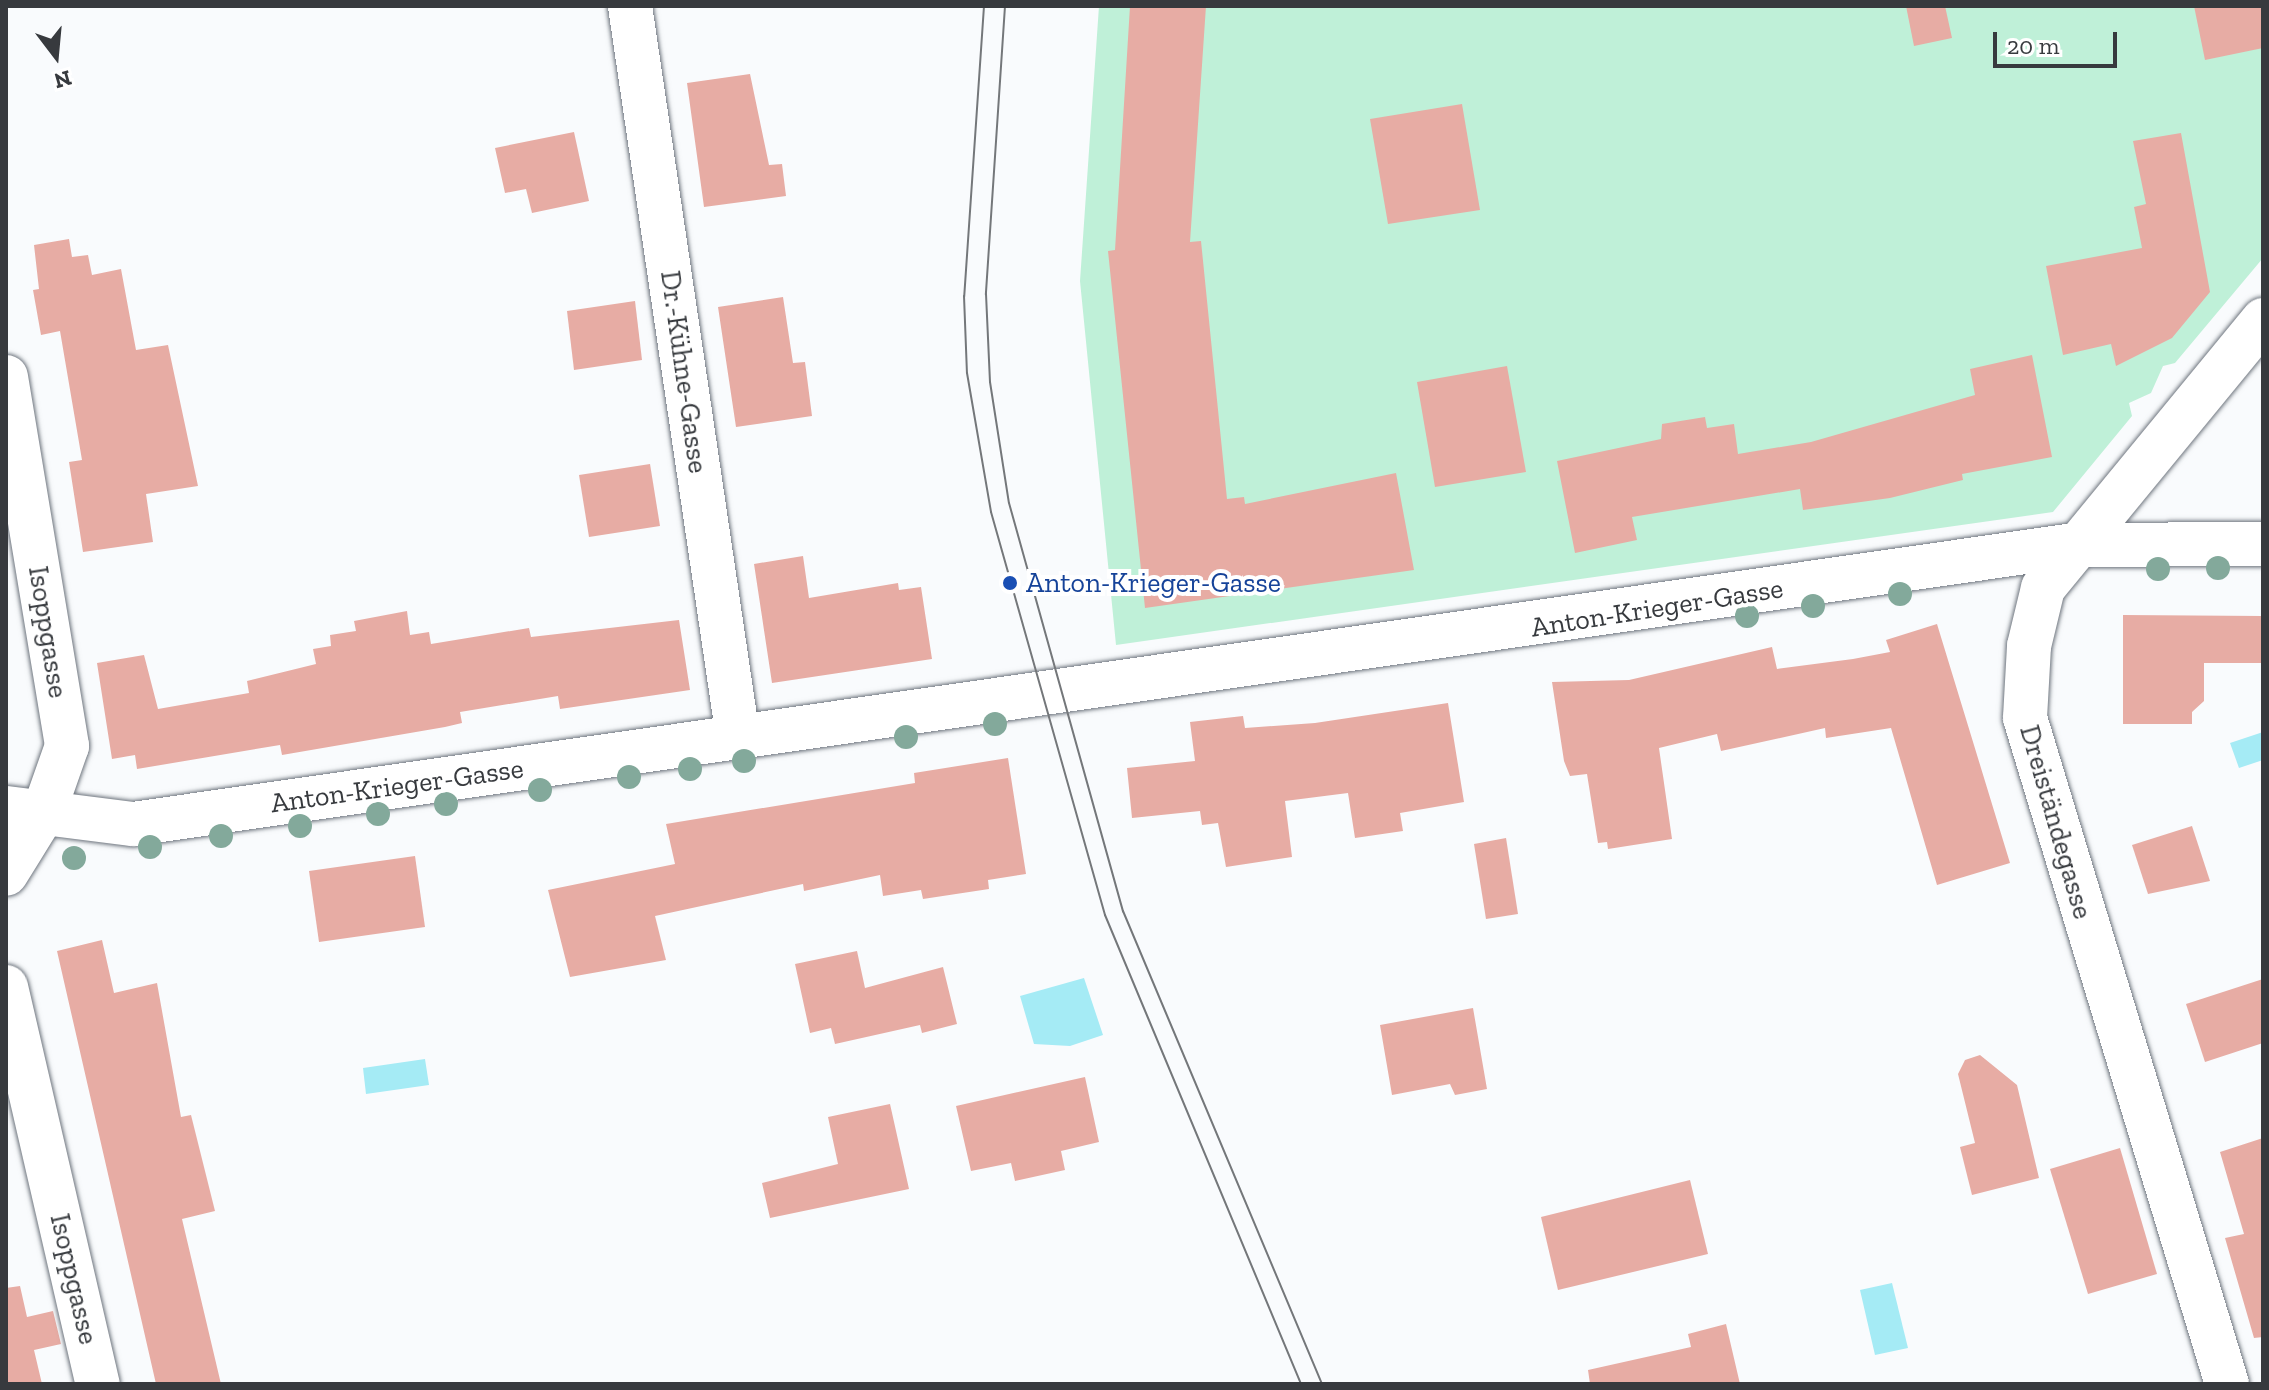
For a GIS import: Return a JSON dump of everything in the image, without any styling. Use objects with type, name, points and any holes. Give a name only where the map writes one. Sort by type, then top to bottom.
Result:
[{"type":"street","name":"Dr.-Kühne-Gasse","points":[[630,6],[738,737]]},
{"type":"street","name":"Dreiständegasse","points":[[2227,1384],[2025,718],[2029,646],[2043,588],[2074,545],[2263,320]]},
{"type":"street","name":"Isoppgasse","points":[[6,377],[67,746],[25,811],[6,874]]},
{"type":"street","name":"Anton-Krieger-Gasse","points":[[25,811],[133,824],[2074,545],[2263,544]]},
{"type":"street","name":"Isoppgasse","points":[[6,987],[98,1384]]},
{"type":"green space","points":[[1099,6],[2263,6],[2263,258],[2175,363],[2163,366],[2151,393],[2129,403],[2132,416],[2053,512],[1116,645],[1080,281]]},
{"type":"water","points":[[2263,732],[2263,760],[2239,768],[2230,743]]},
{"type":"water","points":[[1084,978],[1103,1035],[1070,1046],[1034,1044],[1020,996]]},
{"type":"water","points":[[425,1059],[429,1085],[366,1094],[363,1068]]},
{"type":"water","points":[[1892,1283],[1908,1348],[1875,1355],[1860,1290]]},
{"type":"building","points":[[1130,6],[1206,6],[1190,242],[1201,241],[1227,499],[1244,497],[1245,504],[1396,473],[1414,570],[1145,608],[1108,251],[1115,250]]},
{"type":"building","points":[[1906,6],[1945,6],[1952,38],[1914,46]]},
{"type":"building","points":[[2194,6],[2263,6],[2263,48],[2205,60]]},
{"type":"building","points":[[750,74],[769,165],[782,164],[786,196],[704,207],[687,83]]},
{"type":"building","points":[[1462,104],[1480,210],[1388,224],[1370,119]]},
{"type":"building","points":[[574,132],[589,201],[532,213],[526,189],[505,193],[495,148]]},
{"type":"building","points":[[2181,133],[2210,292],[2172,338],[2116,366],[2111,344],[2063,355],[2046,266],[2142,248],[2134,207],[2146,204],[2133,141]]},
{"type":"building","points":[[69,239],[72,257],[88,255],[92,275],[121,269],[136,350],[168,345],[198,486],[146,494],[153,542],[83,552],[69,462],[82,460],[60,331],[41,335],[33,290],[39,289],[34,245]]},
{"type":"building","points":[[783,297],[793,363],[805,362],[812,416],[736,427],[718,307]]},
{"type":"building","points":[[635,301],[642,360],[574,370],[567,311]]},
{"type":"building","points":[[2032,355],[2052,457],[1962,474],[1963,480],[1890,498],[1803,510],[1800,489],[1632,517],[1637,540],[1575,553],[1557,461],[1661,439],[1662,424],[1705,417],[1707,428],[1734,424],[1738,454],[1811,442],[1975,395],[1970,369]]},
{"type":"building","points":[[1507,366],[1526,472],[1435,487],[1417,382]]},
{"type":"building","points":[[650,464],[660,526],[589,537],[579,475]]},
{"type":"building","points":[[803,556],[809,598],[898,583],[899,590],[921,587],[932,659],[772,683],[754,564]]},
{"type":"building","points":[[407,611],[410,635],[429,632],[431,644],[529,628],[531,637],[679,620],[690,690],[560,709],[558,696],[460,712],[462,723],[445,727],[282,755],[280,745],[137,769],[135,755],[112,759],[97,663],[144,655],[158,709],[249,693],[247,681],[316,664],[313,649],[331,646],[330,635],[356,631],[354,621]]},
{"type":"building","points":[[2123,615],[2263,616],[2263,663],[2204,663],[2204,701],[2192,712],[2192,724],[2123,724]]},
{"type":"building","points":[[1937,624],[2010,863],[1937,885],[1891,728],[1826,738],[1825,728],[1721,751],[1717,734],[1659,748],[1672,839],[1608,849],[1607,842],[1598,843],[1587,774],[1570,776],[1564,761],[1552,682],[1629,680],[1772,647],[1777,669],[1853,659],[1890,652],[1886,640]]},
{"type":"building","points":[[1448,703],[1464,802],[1400,813],[1403,831],[1355,838],[1348,793],[1285,801],[1292,857],[1226,867],[1218,823],[1202,825],[1200,811],[1132,818],[1127,768],[1195,761],[1190,722],[1243,716],[1245,728],[1315,723]]},
{"type":"building","points":[[1008,758],[1026,874],[988,880],[989,889],[923,899],[921,890],[883,896],[880,875],[804,891],[803,884],[655,916],[666,960],[570,977],[548,890],[675,864],[666,824],[915,783],[914,773]]},
{"type":"building","points":[[2192,826],[2210,881],[2148,894],[2132,845]]},
{"type":"building","points":[[1506,838],[1518,914],[1486,919],[1474,844]]},
{"type":"building","points":[[415,856],[425,927],[319,942],[309,871]]},
{"type":"building","points":[[102,940],[114,993],[157,983],[181,1117],[191,1115],[215,1211],[182,1219],[221,1384],[156,1384],[57,951]]},
{"type":"building","points":[[857,951],[865,988],[943,967],[957,1024],[922,1033],[920,1025],[835,1044],[831,1028],[810,1033],[795,964]]},
{"type":"building","points":[[2263,979],[2263,1043],[2205,1062],[2186,1004]]},
{"type":"building","points":[[1473,1008],[1487,1089],[1455,1095],[1450,1084],[1392,1095],[1380,1025]]},
{"type":"building","points":[[1980,1055],[2017,1085],[2039,1178],[1972,1195],[1960,1147],[1975,1143],[1958,1074],[1965,1060]]},
{"type":"building","points":[[1085,1077],[1099,1142],[1061,1151],[1065,1170],[1015,1181],[1011,1163],[971,1171],[956,1106]]},
{"type":"building","points":[[890,1104],[909,1189],[770,1218],[762,1183],[838,1164],[828,1117]]},
{"type":"building","points":[[2263,1138],[2263,1337],[2254,1338],[2225,1238],[2244,1234],[2220,1152]]},
{"type":"building","points":[[2120,1148],[2157,1274],[2088,1294],[2050,1169]]},
{"type":"building","points":[[1690,1180],[1708,1254],[1558,1290],[1541,1217]]},
{"type":"building","points":[[20,1286],[27,1317],[53,1311],[61,1344],[34,1350],[42,1384],[6,1384],[6,1288]]},
{"type":"building","points":[[1726,1324],[1740,1384],[1590,1384],[1588,1370],[1691,1347],[1688,1334]]},
{"type":"tram line","points":[[984,6],[964,296],[967,373],[991,512],[1105,915],[1301,1384]]},
{"type":"tram line","points":[[1005,6],[986,294],[990,382],[1009,503],[1123,911],[1322,1384]]},
{"type":"place","name":"Anton-Krieger-Gasse","points":[[1010,583]]}]
